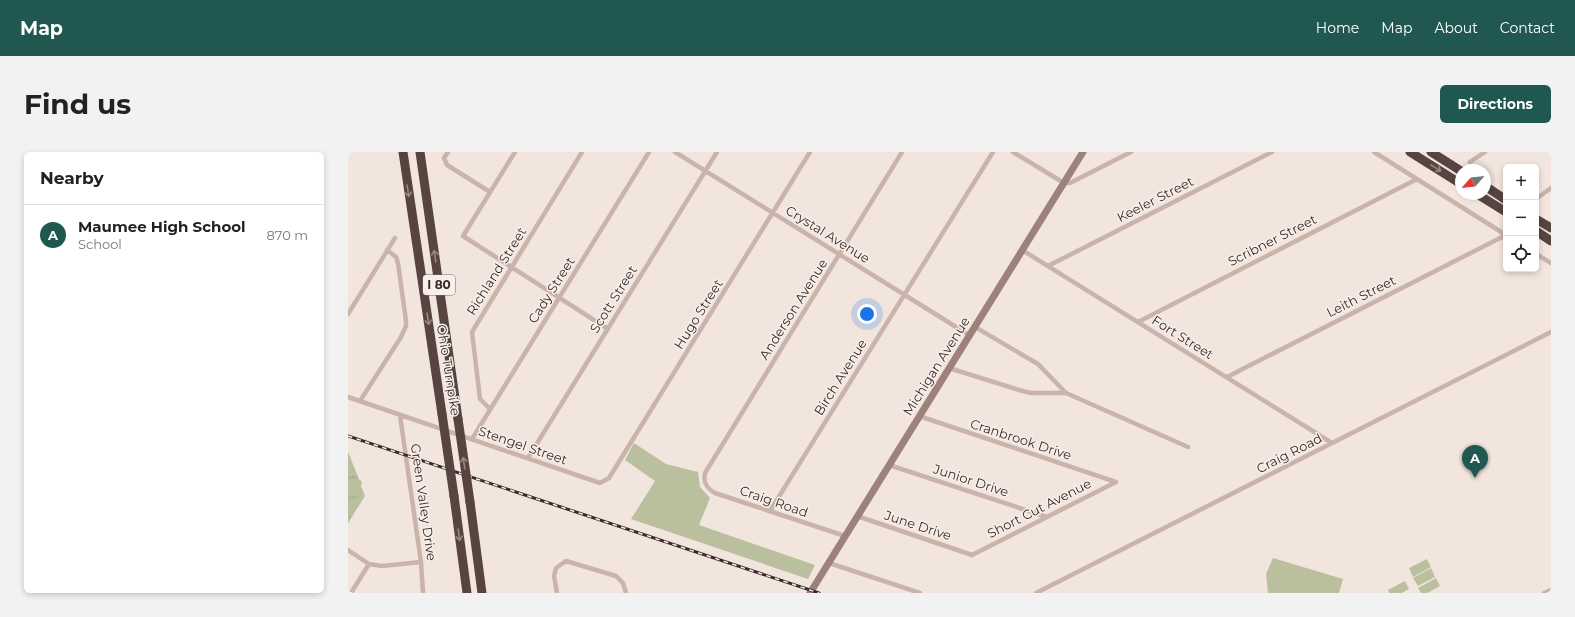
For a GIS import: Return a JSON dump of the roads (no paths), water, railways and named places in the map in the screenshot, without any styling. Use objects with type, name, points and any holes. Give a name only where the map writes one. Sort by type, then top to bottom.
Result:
[{"type":"highway","name":"Ohio Turnpike","points":[[403,152],[467,593]]},
{"type":"highway","name":"Ohio Turnpike","points":[[420,152],[482,593]]},
{"type":"highway","points":[[1410,152],[1455,180]]},
{"type":"highway","points":[[1431,152],[1455,167]]},
{"type":"highway","points":[[1491,190],[1503,198]]},
{"type":"highway","points":[[1487,200],[1503,210]]},
{"type":"highway","points":[[1539,221],[1551,228]]},
{"type":"highway","points":[[1539,233],[1551,241]]},
{"type":"street","points":[[448,152],[444,158],[445,163],[450,169],[490,192]]},
{"type":"street","points":[[515,152],[462,236],[608,329]]},
{"type":"street","name":"Richland Street","points":[[490,409],[480,399],[472,332],[582,152]]},
{"type":"street","name":"Cady Street","points":[[472,439],[649,152]]},
{"type":"street","name":"Crystal Avenue","points":[[675,152],[969,335]]},
{"type":"street","name":"Scott Street","points":[[528,458],[717,152]]},
{"type":"street","name":"Hugo Street","points":[[600,483],[609,478],[810,152]]},
{"type":"street","name":"Anderson Avenue","points":[[704,478],[705,473],[902,152]]},
{"type":"street","name":"Birch Avenue","points":[[770,511],[992,152]]},
{"type":"street","points":[[1013,152],[1064,183],[1070,183],[1131,152]]},
{"type":"street","name":"Michigan Avenue","points":[[810,593],[1083,152]]},
{"type":"street","name":"Keeler Street","points":[[1048,266],[1272,152]]},
{"type":"street","points":[[1374,152],[1503,233]]},
{"type":"street","points":[[1470,162],[1485,152]]},
{"type":"street","name":"Scribner Street","points":[[1138,322],[1417,179]]},
{"type":"street","points":[[1539,197],[1551,188]]},
{"type":"street","name":"Leith Street","points":[[1227,377],[1504,236]]},
{"type":"street","points":[[348,314],[395,238]]},
{"type":"street","points":[[360,401],[401,337],[406,326],[398,263],[396,257],[387,250]]},
{"type":"street","name":"Fort Street","points":[[1022,250],[1332,443]]},
{"type":"street","points":[[1539,256],[1551,263]]},
{"type":"street","points":[[975,327],[1038,364],[1066,393],[1188,446]]},
{"type":"street","name":"Craig Road","points":[[1036,593],[1551,332]]},
{"type":"street","points":[[949,368],[1031,393],[1066,393]]},
{"type":"street","name":"Stengel Street","points":[[348,397],[600,483]]},
{"type":"street","name":"Green Valley Drive","points":[[400,415],[421,562],[423,593]]},
{"type":"street","name":"Cranbrook Drive","points":[[919,416],[1116,482]]},
{"type":"street","name":"Junior Drive","points":[[889,465],[1047,517]]},
{"type":"street","name":"Craig Road","points":[[704,478],[708,488],[715,493],[845,536]]},
{"type":"street","name":"Short Cut Avenue","points":[[972,555],[1116,482]]},
{"type":"street","name":"June Drive","points":[[857,516],[972,555]]},
{"type":"street","points":[[348,550],[369,564],[385,566],[421,562]]},
{"type":"street","points":[[557,593],[554,576],[558,565],[566,561],[572,561],[616,576],[623,583],[626,593]]},
{"type":"street","points":[[829,563],[920,593]]},
{"type":"street","points":[[351,593],[369,564]]},
{"type":"street","points":[[1544,593],[1551,590]]},
{"type":"railway","points":[[348,436],[819,593]]},
{"type":"place","name":"Maumee High School","points":[[1475,478]]}]
